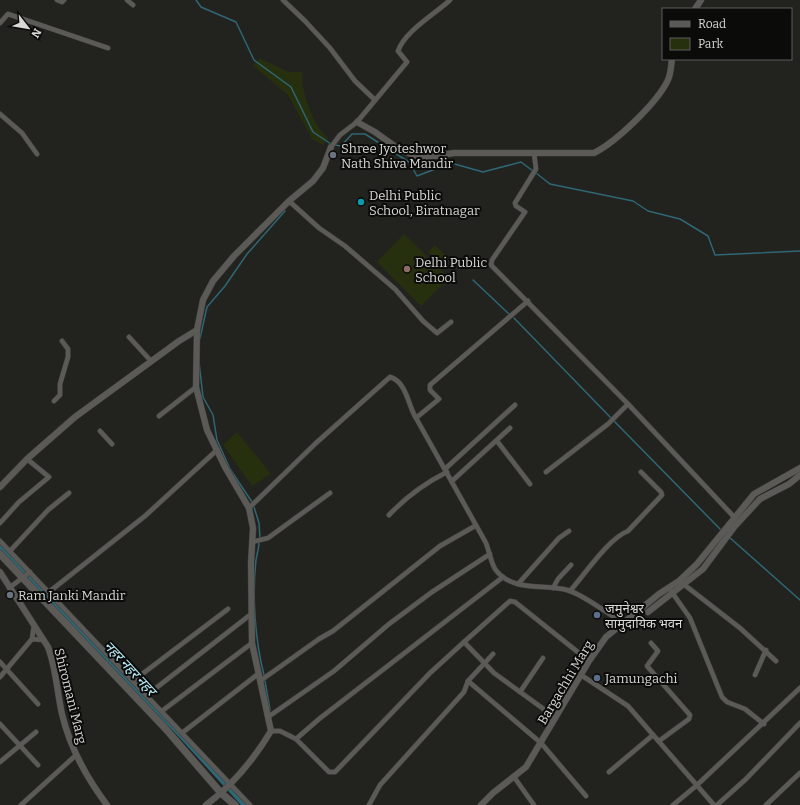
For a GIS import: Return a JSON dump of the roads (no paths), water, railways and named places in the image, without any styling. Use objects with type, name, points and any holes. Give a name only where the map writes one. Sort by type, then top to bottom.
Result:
[{"type":"main road","points":[[0,554],[165,728],[226,788],[235,805]]},
{"type":"street","points":[[57,0],[62,2],[64,0]]},
{"type":"street","points":[[127,0],[133,5]]},
{"type":"street","points":[[283,0],[330,48],[355,81],[375,100]]},
{"type":"street","points":[[206,805],[226,788],[259,750],[271,731],[252,643],[250,615],[253,528],[249,508],[225,467],[207,430],[196,387],[197,330],[203,300],[213,281],[234,256],[289,201],[312,181],[323,168],[333,145],[346,130],[357,122],[407,62],[398,51],[400,45],[414,30],[450,0]]},
{"type":"street","points":[[0,23],[8,14],[108,48]]},
{"type":"street","points":[[357,122],[375,132],[400,150],[422,158],[454,153],[594,153],[606,148],[649,106],[665,86],[671,73],[672,60]]},
{"type":"street","points":[[0,114],[22,133],[37,154]]},
{"type":"street","points":[[534,153],[536,169],[515,202],[516,206],[525,212],[491,262],[491,265],[628,404],[735,518]]},
{"type":"street","points":[[289,201],[319,228],[345,246],[395,289],[423,321],[437,333],[451,322]]},
{"type":"street","points":[[416,418],[439,399],[430,390],[430,385],[528,301]]},
{"type":"street","points":[[0,488],[27,459],[75,417],[185,336],[197,330]]},
{"type":"street","points":[[129,337],[151,361]]},
{"type":"street","points":[[54,401],[60,395],[60,384],[68,357],[68,349],[62,342]]},
{"type":"street","points":[[249,508],[316,443],[390,377],[395,378],[408,395],[410,410],[446,470],[475,526],[486,543],[495,569],[503,577],[518,584],[570,591],[623,623]]},
{"type":"street","points":[[159,416],[196,387]]},
{"type":"street","points":[[546,472],[608,424],[628,404]]},
{"type":"street","points":[[389,515],[413,493],[446,470],[515,405]]},
{"type":"street","points":[[452,482],[510,428]]},
{"type":"street","points":[[100,430],[112,444]]},
{"type":"street","points":[[497,441],[530,484]]},
{"type":"street","points":[[49,592],[145,516],[217,450]]},
{"type":"street","points":[[0,523],[20,502],[49,477],[27,459]]},
{"type":"street","name":"Bargachhi Marg","points":[[481,805],[493,793],[526,767],[589,661],[606,637],[623,623],[681,583],[754,494],[800,468]]},
{"type":"street","points":[[570,591],[623,531],[628,531],[662,495],[661,492],[641,472]]},
{"type":"street","points":[[776,661],[766,650],[740,628],[681,583],[703,569],[735,526],[760,499],[789,484],[800,475]]},
{"type":"street","points":[[10,551],[48,510],[69,493]]},
{"type":"street","points":[[252,542],[268,538],[330,493]]},
{"type":"street","points":[[260,681],[319,639],[333,631],[440,546],[475,526]]},
{"type":"street","points":[[518,584],[559,538],[569,531]]},
{"type":"street","points":[[0,541],[162,711],[182,733],[226,788],[250,805]]},
{"type":"street","points":[[268,717],[334,671],[389,624],[432,592],[490,554]]},
{"type":"street","points":[[553,588],[558,578],[571,565]]},
{"type":"street","name":"Shiromani Marg","points":[[0,572],[44,640],[53,661],[63,716],[75,756],[107,805]]},
{"type":"street","points":[[9,588],[30,572]]},
{"type":"street","points":[[296,739],[319,719],[503,577]]},
{"type":"street","points":[[648,612],[671,591],[690,618],[722,697],[727,702],[745,709],[764,724]]},
{"type":"street","points":[[271,731],[280,731],[296,739],[329,772],[335,772],[430,673],[510,601],[515,602],[589,661]]},
{"type":"street","points":[[133,681],[228,609]]},
{"type":"street","points":[[146,695],[250,615]]},
{"type":"street","points":[[0,677],[6,668],[32,639],[34,625]]},
{"type":"street","points":[[32,639],[44,640]]},
{"type":"street","points":[[464,642],[494,673],[556,718]]},
{"type":"street","points":[[162,711],[252,643]]},
{"type":"street","points":[[651,643],[658,651],[647,666],[690,716],[689,719],[659,741]]},
{"type":"street","points":[[755,675],[766,650]]},
{"type":"street","points":[[369,805],[380,785],[464,692],[468,681],[493,654]]},
{"type":"street","points":[[520,692],[543,658]]},
{"type":"street","points":[[0,662],[38,704]]},
{"type":"street","points":[[182,733],[258,674]]},
{"type":"street","points":[[581,675],[628,706],[714,805]]},
{"type":"street","points":[[468,681],[541,743],[586,796]]},
{"type":"street","points":[[673,805],[764,724],[800,688]]},
{"type":"street","points":[[717,805],[746,779],[800,723]]},
{"type":"street","points":[[0,724],[38,765]]},
{"type":"street","points":[[0,762],[36,732]]},
{"type":"street","points":[[609,772],[653,735]]},
{"type":"street","points":[[21,805],[75,756]]},
{"type":"street","points":[[766,805],[800,773]]},
{"type":"street","points":[[514,777],[534,805]]},
{"type":"waterway","points":[[196,0],[201,7],[236,22],[254,60],[291,87],[313,132],[331,144]]},
{"type":"waterway","points":[[335,145],[341,146],[352,134],[365,134],[409,162],[417,176],[451,163],[483,172],[521,162],[533,171]]},
{"type":"waterway","points":[[536,173],[550,184],[633,201],[648,211],[680,219],[708,236],[715,255],[800,251]]},
{"type":"waterway","points":[[200,338],[207,307],[225,286],[247,254],[285,211]]},
{"type":"waterway","points":[[473,280],[509,314]]},
{"type":"waterway","points":[[514,318],[611,418]]},
{"type":"waterway","points":[[199,362],[203,397],[213,415],[217,440],[230,469],[252,502]]},
{"type":"waterway","points":[[614,421],[720,529]]},
{"type":"waterway","points":[[254,507],[259,523],[260,538]]},
{"type":"waterway","points":[[729,537],[800,600]]},
{"type":"waterway","points":[[259,542],[256,560],[254,603],[256,633],[264,675]]},
{"type":"waterway","name":"नहर नहर नहर","points":[[0,547],[181,736],[244,805]]},
{"type":"waterway","points":[[265,681],[270,710]]},
{"type":"place","name":"Shree Jyoteshwor Nath Shiva Mandir","points":[[333,155]]},
{"type":"place","name":"Delhi Public School, Biratnagar","points":[[361,202]]},
{"type":"place","name":"Delhi Public School","points":[[407,269]]},
{"type":"place","name":"Ram Janki Mandir","points":[[10,595]]},
{"type":"place","name":"जमुनेश्वर सामुदायिक भवन","points":[[597,615]]},
{"type":"place","name":"Jamungachi","points":[[597,678]]}]
